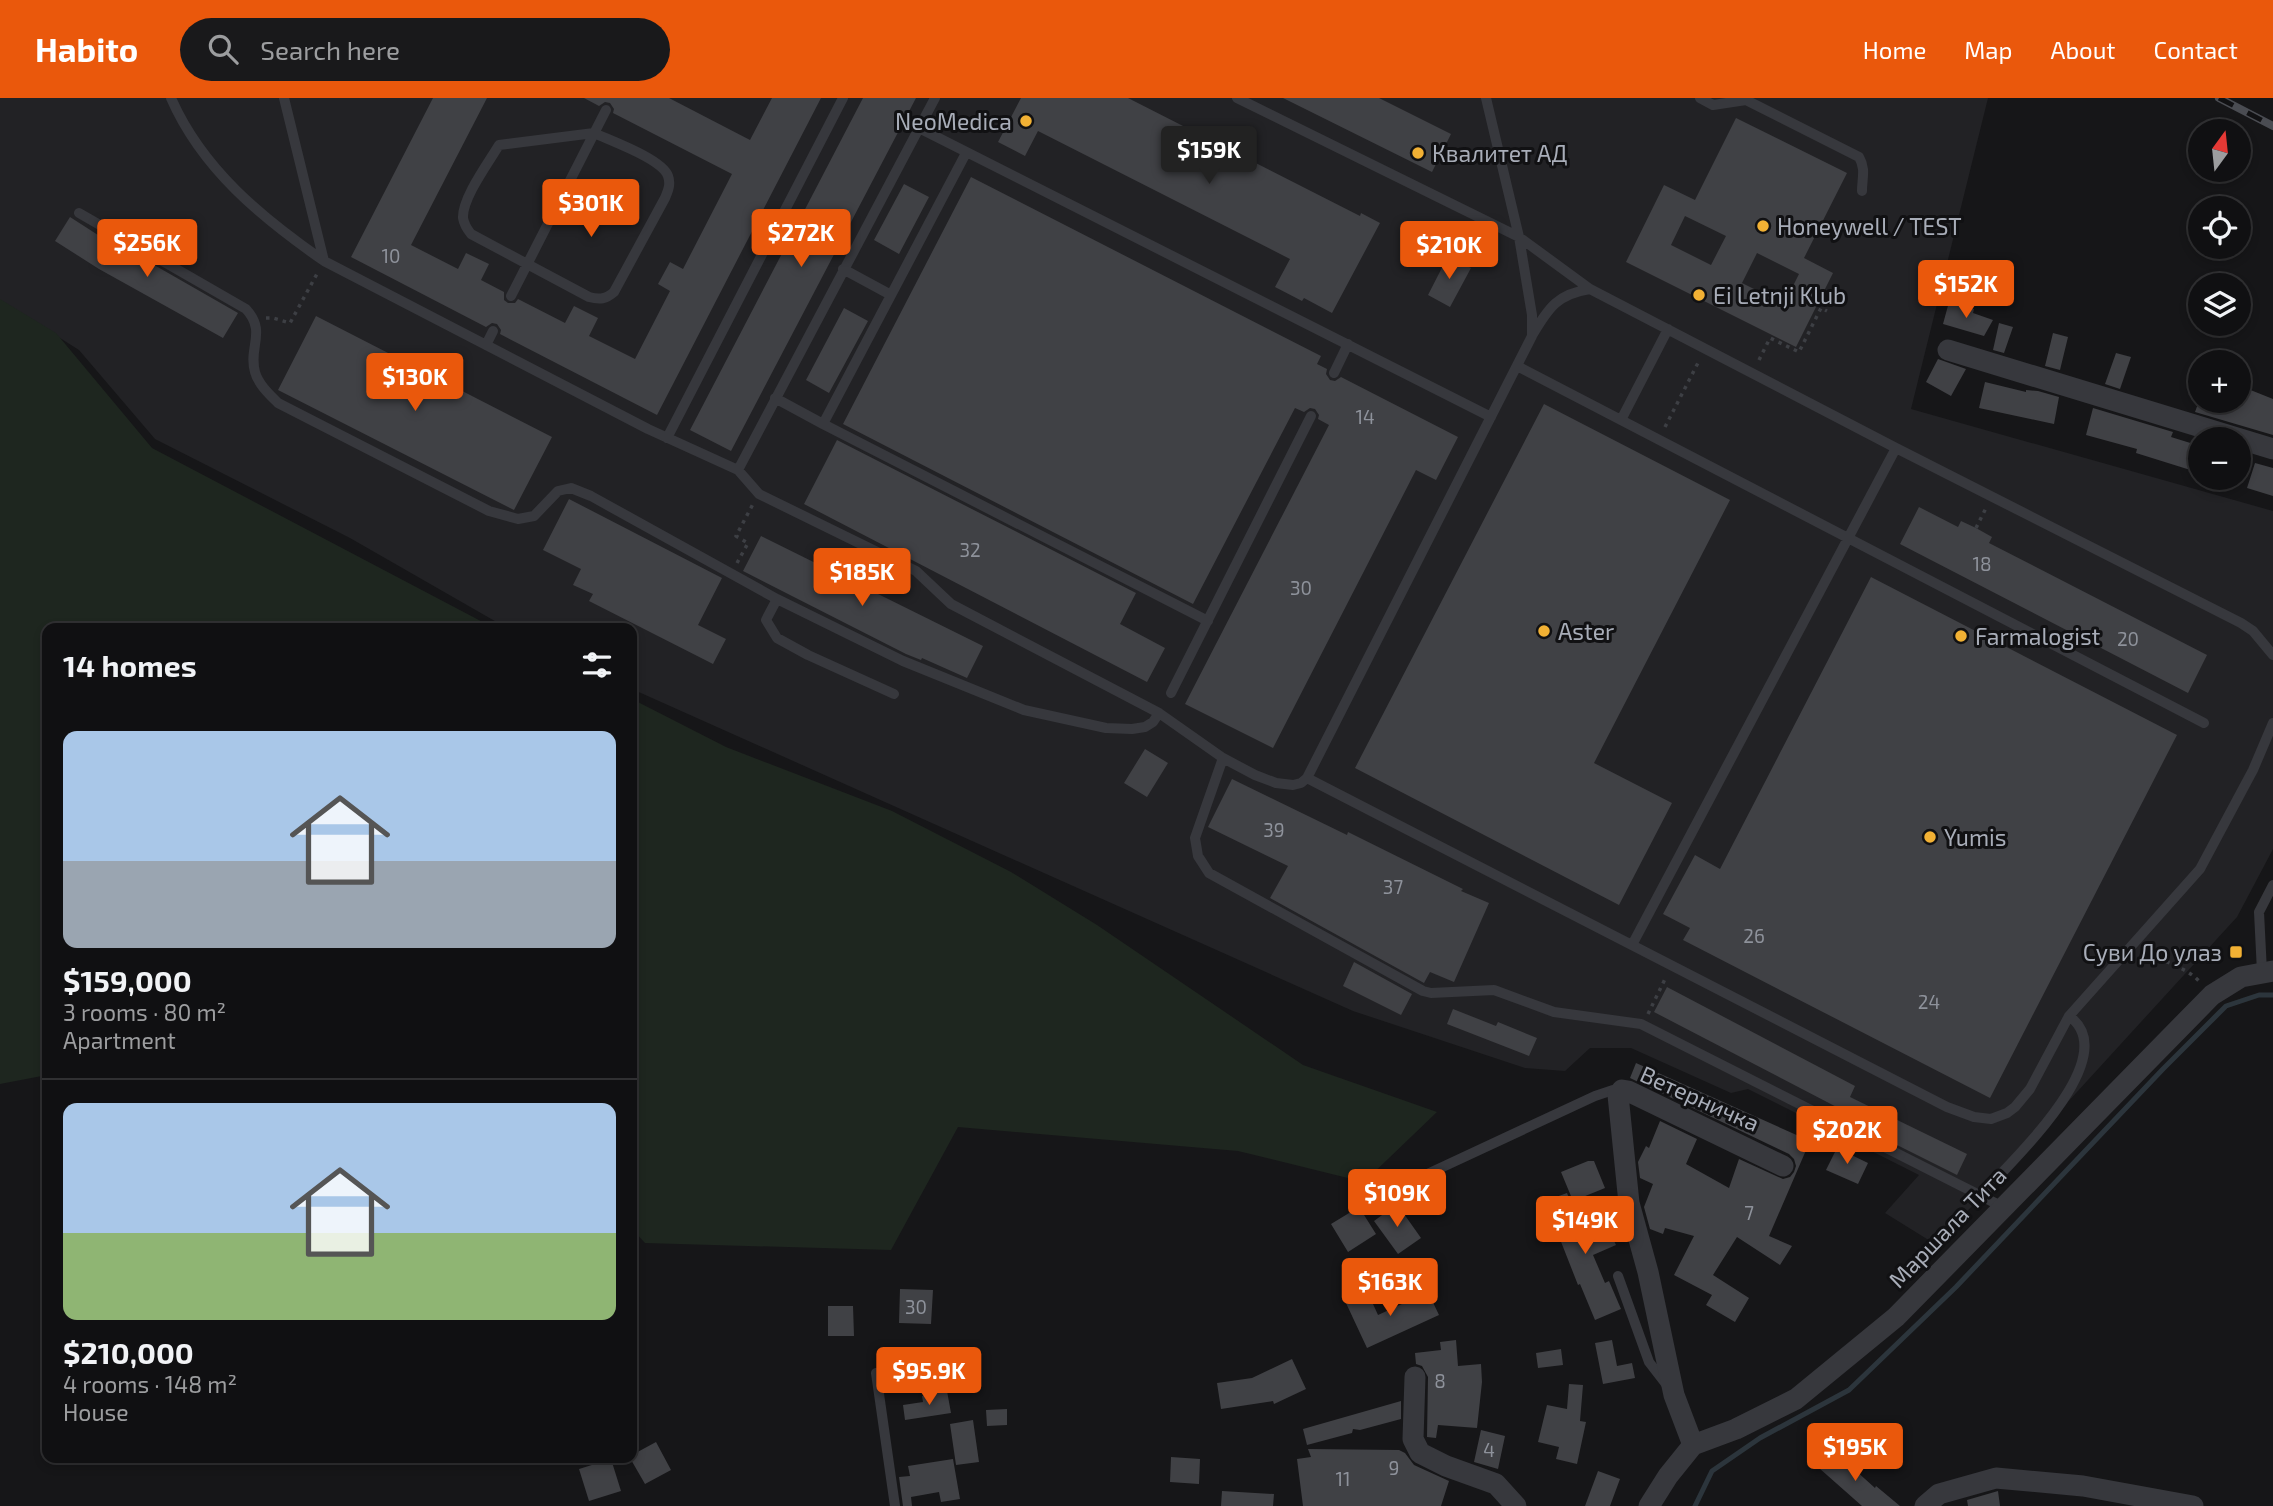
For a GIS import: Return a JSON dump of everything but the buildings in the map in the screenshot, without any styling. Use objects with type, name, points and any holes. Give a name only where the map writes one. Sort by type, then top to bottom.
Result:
[{"type":"street","points":[[1948,350],[2273,449]]},
{"type":"street","name":"Маршала Тита","points":[[1693,1445],[1736,1429],[1796,1399],[1896,1317],[1995,1203],[2212,995],[2241,977],[2267,972]]},
{"type":"street","name":"Ветерничка","points":[[1693,1445],[1674,1395],[1648,1272],[1629,1203],[1617,1100],[1620,1091],[1628,1091],[1783,1166]]},
{"type":"street","points":[[1415,1377],[1413,1439],[1420,1453],[1446,1466],[1496,1484],[1517,1506]]},
{"type":"street","points":[[1649,1506],[1668,1476],[1693,1445]]},
{"type":"street","points":[[1659,1506],[1668,1476]]},
{"type":"street","points":[[1925,1506],[1939,1494],[1997,1478],[2083,1486],[2193,1506]]},
{"type":"lane","points":[[171,98],[194,141],[255,210],[324,261],[667,438],[738,470],[759,494],[916,571],[951,604],[1159,713],[1223,758],[1276,783],[1293,785],[1307,778],[1547,311],[1562,297],[1590,289]]},
{"type":"lane","points":[[284,98],[324,261]]},
{"type":"lane","points":[[667,438],[843,98]]},
{"type":"lane","points":[[738,470],[935,98]]},
{"type":"lane","points":[[1237,98],[1519,237],[1590,289],[1896,448],[2241,622],[2253,631],[2273,655]]},
{"type":"lane","points":[[1486,98],[1519,237],[1532,315],[1532,336]]},
{"type":"lane","points":[[1700,98],[1713,105],[1746,100],[1858,157],[1864,172],[1862,191]]},
{"type":"lane","points":[[511,296],[606,110]]},
{"type":"lane","points":[[919,128],[1491,417]]},
{"type":"lane","points":[[594,133],[657,163],[667,174],[669,186],[614,292],[608,298],[599,300],[471,234],[463,218],[467,201],[499,145],[594,133]]},
{"type":"lane","points":[[823,424],[966,153]]},
{"type":"lane","points":[[79,213],[246,309],[255,318],[258,329],[254,352],[255,373],[278,404],[489,511],[518,519],[534,516],[558,491],[571,488],[591,496],[731,575],[902,661],[1024,710],[1106,728],[1132,729],[1145,727],[1153,722],[1159,713]]},
{"type":"lane","points":[[843,269],[891,295]]},
{"type":"lane","points":[[1621,420],[1668,329]]},
{"type":"lane","points":[[486,345],[493,331]]},
{"type":"lane","points":[[1334,373],[1348,344]]},
{"type":"lane","points":[[1517,366],[2204,723]]},
{"type":"lane","points":[[775,398],[1208,621]]},
{"type":"lane","points":[[1171,693],[1311,416]]},
{"type":"lane","points":[[1632,945],[1896,448]]},
{"type":"lane","points":[[777,599],[766,620],[776,638],[894,694]]},
{"type":"lane","points":[[1307,778],[1947,1108],[1991,1119],[2007,1113],[2030,1090],[2069,1016],[2200,869],[2253,770],[2273,723]]},
{"type":"lane","points":[[1223,758],[1195,838],[1198,856],[1209,873],[1423,991],[1431,993],[1494,990],[1554,1013],[1641,1024],[1995,1203]]},
{"type":"lane","points":[[2267,972],[2259,912],[2273,885]]},
{"type":"lane","points":[[1995,1203],[1986,1190],[2044,1124],[2072,1087],[2080,1070],[2084,1058],[2084,1034],[2081,1027],[2069,1016]]},
{"type":"lane","points":[[1406,1184],[1595,1096],[1613,1090],[1620,1091]]},
{"type":"lane","points":[[1618,1276],[1649,1362],[1674,1395]]},
{"type":"lane","points":[[876,1373],[895,1506]]},
{"type":"path","points":[[255,318],[272,318],[290,323],[324,261]]},
{"type":"path","points":[[1763,353],[1770,338],[1799,352],[1821,308],[1827,311]]},
{"type":"path","points":[[1659,439],[1706,348]]},
{"type":"path","points":[[731,575],[748,543],[736,536],[759,494]]},
{"type":"path","points":[[1976,528],[1992,497]]},
{"type":"path","points":[[2144,930],[2150,953],[2164,962],[2188,971],[2212,995]]},
{"type":"path","points":[[1647,1014],[1672,966]]},
{"type":"shaded area","points":[[0,98],[1988,98],[1911,409],[2188,487],[2188,490],[2198,490],[2273,511],[2273,849],[2237,917],[1935,1244],[1885,1213],[1919,1175],[1748,1089],[1731,1093],[1631,1048],[1590,1048],[1565,1071],[1525,1068],[1353,1011],[637,691],[637,623],[498,623],[350,538],[155,439],[79,350],[0,300]]},
{"type":"shaded area","points":[[0,299],[56,333],[152,448],[484,623],[42,623],[42,1076],[0,1084]]},
{"type":"shaded area","points":[[637,702],[726,747],[892,811],[1011,872],[1097,925],[1303,1065],[1437,1112],[1364,1182],[1238,1151],[958,1127],[891,1250],[645,1243],[637,1234]]},
{"type":"waterway","points":[[1695,1506],[1712,1471],[1760,1438],[1849,1390],[1956,1287],[2226,1006],[2259,995],[2273,995]]},
{"type":"railway","points":[[2219,98],[2273,126]]},
{"type":"place","name":"NeoMedica","points":[[1026,121]]},
{"type":"place","name":"Квалитет АД","points":[[1418,153]]},
{"type":"place","name":"Honeywell / TEST","points":[[1763,226]]},
{"type":"place","name":"Ei Letnji Klub","points":[[1699,295]]},
{"type":"place","name":"Aster","points":[[1544,631]]},
{"type":"place","name":"Farmalogist","points":[[1961,636]]},
{"type":"place","name":"Yumis","points":[[1930,837]]},
{"type":"place","name":"Суви До улаз","points":[[2236,952]]}]
